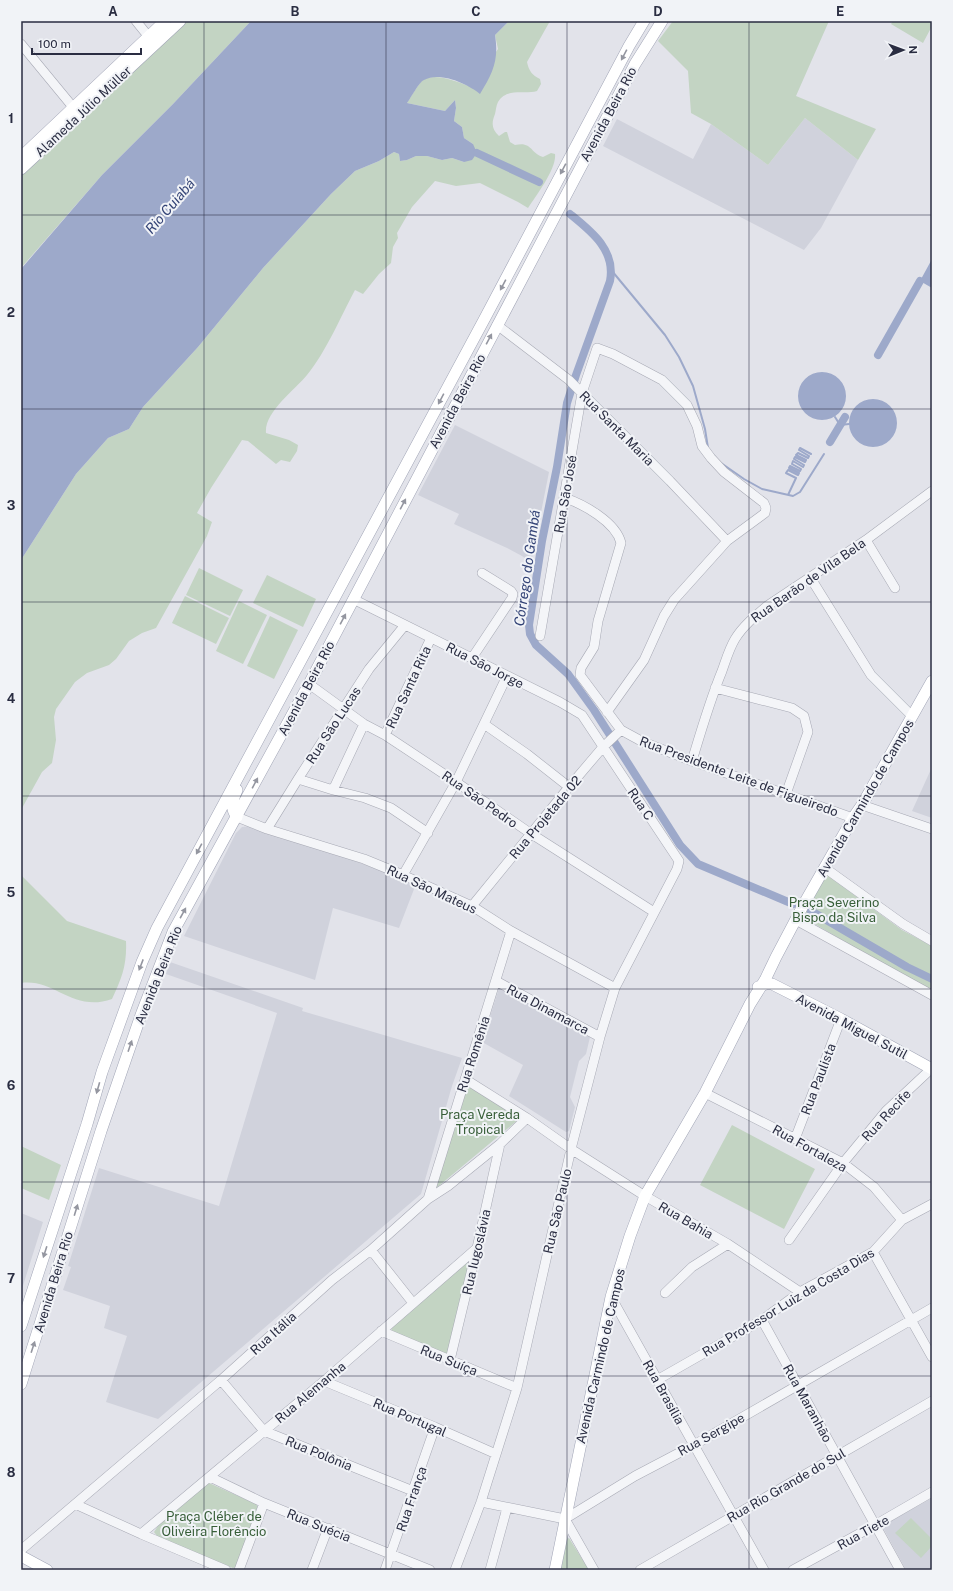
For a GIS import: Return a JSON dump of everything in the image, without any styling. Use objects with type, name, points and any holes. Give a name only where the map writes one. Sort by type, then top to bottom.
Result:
[{"type":"main road","name":"Alameda Júlio Müller","points":[[152,40],[165,21]]},
{"type":"main road","name":"Alameda Júlio Müller","points":[[21,157],[76,111],[152,40],[180,21]]},
{"type":"main road","name":"Avenida Beira Rio","points":[[21,1326],[87,1124],[102,1072],[142,962],[157,928],[298,663],[486,316],[629,46],[644,21]]},
{"type":"main road","name":"Avenida Beira Rio","points":[[21,1384],[24,1369],[97,1142],[141,1015],[173,932],[311,681],[635,64],[662,21]]},
{"type":"main road","name":"Alameda Júlio Müller","points":[[21,169],[76,111]]},
{"type":"main road","points":[[298,663],[305,664],[311,681]]},
{"type":"main road","name":"Avenida Carmindo de Campos","points":[[555,1570],[611,1297],[630,1236],[645,1196],[705,1093],[750,1004],[753,992],[771,965],[932,681]]},
{"type":"main road","points":[[237,818],[232,811],[232,804],[242,778],[244,766]]},
{"type":"main road","points":[[753,992],[767,985],[771,965]]},
{"type":"main road","name":"Avenida Carmindo de Campos","points":[[750,1004],[767,985]]},
{"type":"main road","name":"Avenida Miguel Sutil","points":[[767,985],[841,1019],[932,1069]]},
{"type":"main road","points":[[110,1052],[114,1062],[117,1064],[125,1063]]},
{"type":"main road","points":[[102,1072],[106,1070],[113,1072],[118,1082]]},
{"type":"main road","points":[[21,1556],[35,1568],[47,1570]]},
{"type":"street","points":[[136,21],[152,40]]},
{"type":"street","points":[[21,44],[76,111]]},
{"type":"street","name":"Rua Santa Maria","points":[[497,325],[569,380],[582,392],[727,541]]},
{"type":"street","name":"Rua São José","points":[[540,636],[582,392],[597,348],[613,354],[662,380],[687,406],[697,426],[702,446],[711,458],[724,472],[764,503],[766,508],[765,514],[727,541]]},
{"type":"street","name":"Rua Barão de Vila Bela","points":[[692,761],[715,688],[731,646],[743,628],[761,611],[866,540],[932,491]]},
{"type":"street","name":"Rua Presidente Leite de Figueiredo","points":[[564,498],[576,502],[607,522],[615,531],[621,543],[598,621],[594,647],[580,672],[582,679],[620,732],[692,761],[853,818]]},
{"type":"street","points":[[866,540],[895,588]]},
{"type":"street","points":[[607,712],[644,660],[664,616],[674,600],[727,541]]},
{"type":"street","points":[[472,658],[512,598],[513,594],[511,591],[482,573]]},
{"type":"street","points":[[810,577],[871,675],[912,716]]},
{"type":"street","name":"Rua São Jorge","points":[[353,599],[560,702],[582,715],[605,745]]},
{"type":"street","name":"Rua São Lucas","points":[[267,829],[369,669],[405,625]]},
{"type":"street","name":"Rua Santa Rita","points":[[385,735],[431,638]]},
{"type":"street","points":[[403,875],[456,782],[507,676]]},
{"type":"street","name":"Rua São Pedro","points":[[311,681],[343,710],[364,724],[385,735],[456,782],[530,834],[654,912]]},
{"type":"street","points":[[715,688],[792,708],[804,716],[808,732],[786,794]]},
{"type":"street","points":[[333,790],[364,724]]},
{"type":"street","points":[[484,724],[527,754],[569,787]]},
{"type":"street","name":"Rua Projetada 02","points":[[472,906],[569,787],[605,745],[620,732]]},
{"type":"street","name":"Rua C","points":[[605,745],[679,861]]},
{"type":"street","points":[[298,779],[365,798],[391,808],[428,833]]},
{"type":"street","points":[[862,805],[932,829]]},
{"type":"street","name":"Rua São Mateus","points":[[237,818],[267,829],[364,859],[472,906],[511,931],[615,988]]},
{"type":"street","name":"Rua São Paulo","points":[[455,1570],[481,1502],[517,1388],[571,1149],[600,1037],[615,988],[677,869],[679,861]]},
{"type":"street","points":[[825,868],[908,927],[932,942]]},
{"type":"street","points":[[796,920],[932,995]]},
{"type":"street","name":"Rua Romênia","points":[[428,1199],[511,931]]},
{"type":"street","name":"Rua Dinamarca","points":[[496,981],[600,1037]]},
{"type":"street","name":"Rua Paulista","points":[[795,1139],[841,1019]]},
{"type":"street","name":"Rua Recife","points":[[789,1240],[843,1163],[886,1111],[932,1069]]},
{"type":"street","points":[[465,1079],[527,1118],[571,1149]]},
{"type":"street","name":"Rua Fortaleza","points":[[705,1093],[843,1163],[874,1187],[902,1220]]},
{"type":"street","name":"Rua Itália","points":[[21,1550],[221,1380],[332,1280],[371,1250],[428,1199],[448,1186],[500,1144],[527,1118]]},
{"type":"street","name":"Rua Iugoslávia","points":[[450,1360],[500,1144]]},
{"type":"street","name":"Rua Bahia","points":[[571,1149],[645,1196],[728,1244],[800,1292]]},
{"type":"street","name":"Rua Professor Luiz da Costa Dias","points":[[657,1380],[762,1320],[800,1292],[873,1252],[902,1220],[932,1204]]},
{"type":"street","points":[[665,1293],[692,1267],[728,1244]]},
{"type":"street","name":"Rua Alemanha","points":[[141,1534],[324,1381],[413,1302],[477,1248]]},
{"type":"street","points":[[371,1250],[413,1302]]},
{"type":"street","points":[[873,1252],[932,1357]]},
{"type":"street","name":"Rua Brasília","points":[[611,1297],[764,1570]]},
{"type":"street","name":"Rua Sergipe","points":[[565,1519],[635,1476],[694,1445],[932,1308]]},
{"type":"street","name":"Rua Maranhão","points":[[762,1320],[900,1570]]},
{"type":"street","name":"Rua Suíça","points":[[381,1331],[517,1388]]},
{"type":"street","name":"Rua Polônia","points":[[221,1380],[264,1431],[414,1491]]},
{"type":"street","name":"Rua Portugal","points":[[324,1381],[496,1454]]},
{"type":"street","name":"Rua Rio Grande do Sul","points":[[640,1570],[932,1401]]},
{"type":"street","name":"Rua França","points":[[385,1570],[414,1491],[435,1427]]},
{"type":"street","name":"Rua Suécia","points":[[210,1477],[264,1503],[430,1570]]},
{"type":"street","name":"Rua Tiete","points":[[793,1570],[932,1492]]},
{"type":"street","points":[[481,1502],[565,1519],[594,1570]]},
{"type":"street","points":[[239,1570],[264,1503]]},
{"type":"street","points":[[75,1504],[226,1570]]},
{"type":"street","points":[[490,1570],[507,1508]]},
{"type":"street","points":[[312,1570],[328,1528]]},
{"type":"shaded area","points":[[805,118],[858,160],[821,228],[804,250],[603,146],[617,119],[693,159],[711,124],[768,165]]},
{"type":"shaded area","points":[[455,425],[549,472],[531,563],[507,548],[454,524],[459,514],[418,495]]},
{"type":"shaded area","points":[[932,767],[932,818],[912,811]]},
{"type":"shaded area","points":[[250,826],[347,858],[416,884],[399,928],[333,908],[315,980],[184,936],[236,833],[242,827]]},
{"type":"shaded area","points":[[170,962],[303,1008],[302,1011],[462,1058],[452,1086],[421,1194],[158,1419],[106,1402],[127,1336],[104,1328],[110,1306],[63,1290],[71,1267],[68,1266],[99,1168],[219,1206],[277,1013],[166,974]]},
{"type":"shaded area","points":[[499,988],[502,988],[590,1037],[586,1054],[579,1061],[570,1097],[575,1107],[569,1131],[566,1132],[509,1096],[523,1065],[482,1042]]},
{"type":"shaded area","points":[[21,1213],[43,1222],[21,1292]]},
{"type":"shaded area","points":[[932,1498],[932,1570],[906,1570],[882,1526]]},
{"type":"green space","points":[[185,21],[251,21],[173,104],[102,175],[21,268],[21,174]]},
{"type":"green space","points":[[509,21],[550,21],[527,62],[533,74],[540,79],[541,84],[537,91],[516,92],[502,97],[497,104],[493,121],[494,129],[499,136],[507,132],[510,142],[515,145],[521,144],[528,146],[543,157],[551,153],[555,154],[553,167],[541,189],[528,208],[480,183],[456,186],[435,181],[412,207],[397,233],[398,238],[393,247],[391,263],[379,274],[363,294],[355,290],[321,356],[302,381],[281,402],[270,417],[266,433],[289,440],[298,445],[297,451],[290,462],[281,460],[276,464],[248,441],[242,440],[211,488],[197,513],[212,522],[207,536],[156,628],[142,633],[129,641],[116,659],[109,665],[87,673],[75,682],[56,709],[54,717],[56,740],[52,763],[42,772],[21,810],[21,560],[76,474],[108,438],[129,429],[143,407],[198,347],[263,268],[331,194],[355,171],[379,161],[394,152],[399,154],[400,161],[416,156],[427,156],[442,160],[452,158],[464,162],[473,144],[464,138],[462,127],[454,121],[456,108],[455,100],[445,111],[407,103],[422,81],[428,78],[440,77],[471,87],[498,49],[495,35]]},
{"type":"green space","points":[[673,21],[829,21],[796,96],[876,129],[858,160],[805,118],[768,165],[711,124],[691,113],[688,71],[658,41]]},
{"type":"green space","points":[[893,21],[932,21],[932,26],[923,43],[891,24]]},
{"type":"green space","points":[[199,568],[243,590],[230,616],[186,595]]},
{"type":"green space","points":[[267,575],[316,599],[303,627],[253,603]]},
{"type":"green space","points":[[185,596],[229,618],[216,644],[172,623]]},
{"type":"green space","points":[[239,601],[267,615],[243,664],[216,651]]},
{"type":"green space","points":[[270,616],[298,630],[274,679],[247,666]]},
{"type":"green space","points":[[21,875],[67,921],[126,941],[126,957],[123,971],[112,999],[98,1002],[86,1002],[75,999],[44,985],[21,983]]},
{"type":"green space","name":"Praça Severino Bispo da Silva","points":[[827,875],[902,930],[932,946],[932,990],[900,974],[801,916]]},
{"type":"green space","name":"Praça Vereda Tropical","points":[[467,1087],[471,1087],[518,1116],[519,1119],[434,1190]]},
{"type":"green space","points":[[732,1125],[815,1169],[784,1229],[700,1185]]},
{"type":"green space","points":[[21,1146],[61,1165],[49,1200],[21,1188]]},
{"type":"green space","points":[[467,1263],[469,1264],[450,1352],[446,1354],[391,1333],[392,1325]]},
{"type":"green space","name":"Praça Cléber de Oliveira Florêncio","points":[[209,1483],[256,1504],[259,1509],[236,1567],[233,1568],[160,1540],[154,1532],[158,1526]]},
{"type":"green space","points":[[911,1518],[932,1539],[932,1546],[921,1558],[895,1533]]},
{"type":"green space","points":[[569,1538],[589,1570],[560,1570],[566,1539]]},
{"type":"water","name":"Rio Cuiabá","points":[[251,21],[509,21],[495,35],[496,52],[494,66],[492,73],[480,94],[468,86],[454,80],[438,77],[422,81],[407,103],[445,111],[455,100],[456,108],[454,121],[462,127],[464,138],[473,144],[477,153],[472,160],[464,162],[452,158],[442,160],[427,156],[416,156],[400,161],[399,154],[394,152],[379,161],[355,171],[331,194],[263,268],[198,347],[143,407],[129,429],[108,438],[76,474],[21,560],[21,269],[102,175],[173,104]]},
{"type":"water","points":[[932,259],[932,288],[920,281]]},
{"type":"water","points":[[822,372],[831,374],[839,379],[844,387],[846,396],[844,405],[839,413],[831,418],[822,420],[813,418],[805,413],[800,405],[798,396],[800,387],[805,379],[813,374]]},
{"type":"water","points":[[873,399],[882,401],[890,406],[895,414],[897,423],[895,432],[890,440],[882,445],[873,447],[864,445],[856,440],[851,432],[849,423],[851,414],[856,406],[864,401]]},
{"type":"waterway","points":[[477,153],[539,182]]},
{"type":"waterway","name":"Córrego do Gambá","points":[[570,214],[593,234],[606,251],[611,270],[610,281],[567,403],[557,467],[542,541],[529,625],[530,634],[536,645],[568,674],[594,710],[680,845],[698,864],[793,904]]},
{"type":"waterway","points":[[612,271],[665,335],[679,357],[693,386],[705,429],[708,448]]},
{"type":"waterway","points":[[878,355],[920,281]]},
{"type":"waterway","points":[[835,417],[840,425],[849,424]]},
{"type":"waterway","points":[[830,442],[845,417]]},
{"type":"waterway","points":[[788,495],[796,478],[786,473],[788,470],[798,475],[799,473],[789,468],[790,466],[800,471],[801,469],[792,464],[793,461],[803,467],[804,465],[794,459],[795,457],[805,462],[806,460],[796,455],[798,453],[808,458],[809,456],[799,450],[800,448],[811,454]]},
{"type":"waterway","points":[[721,463],[762,489],[793,496],[800,492],[824,454]]},
{"type":"waterway","name":"Córrego do Gambá","points":[[811,911],[907,967],[932,979]]}]
